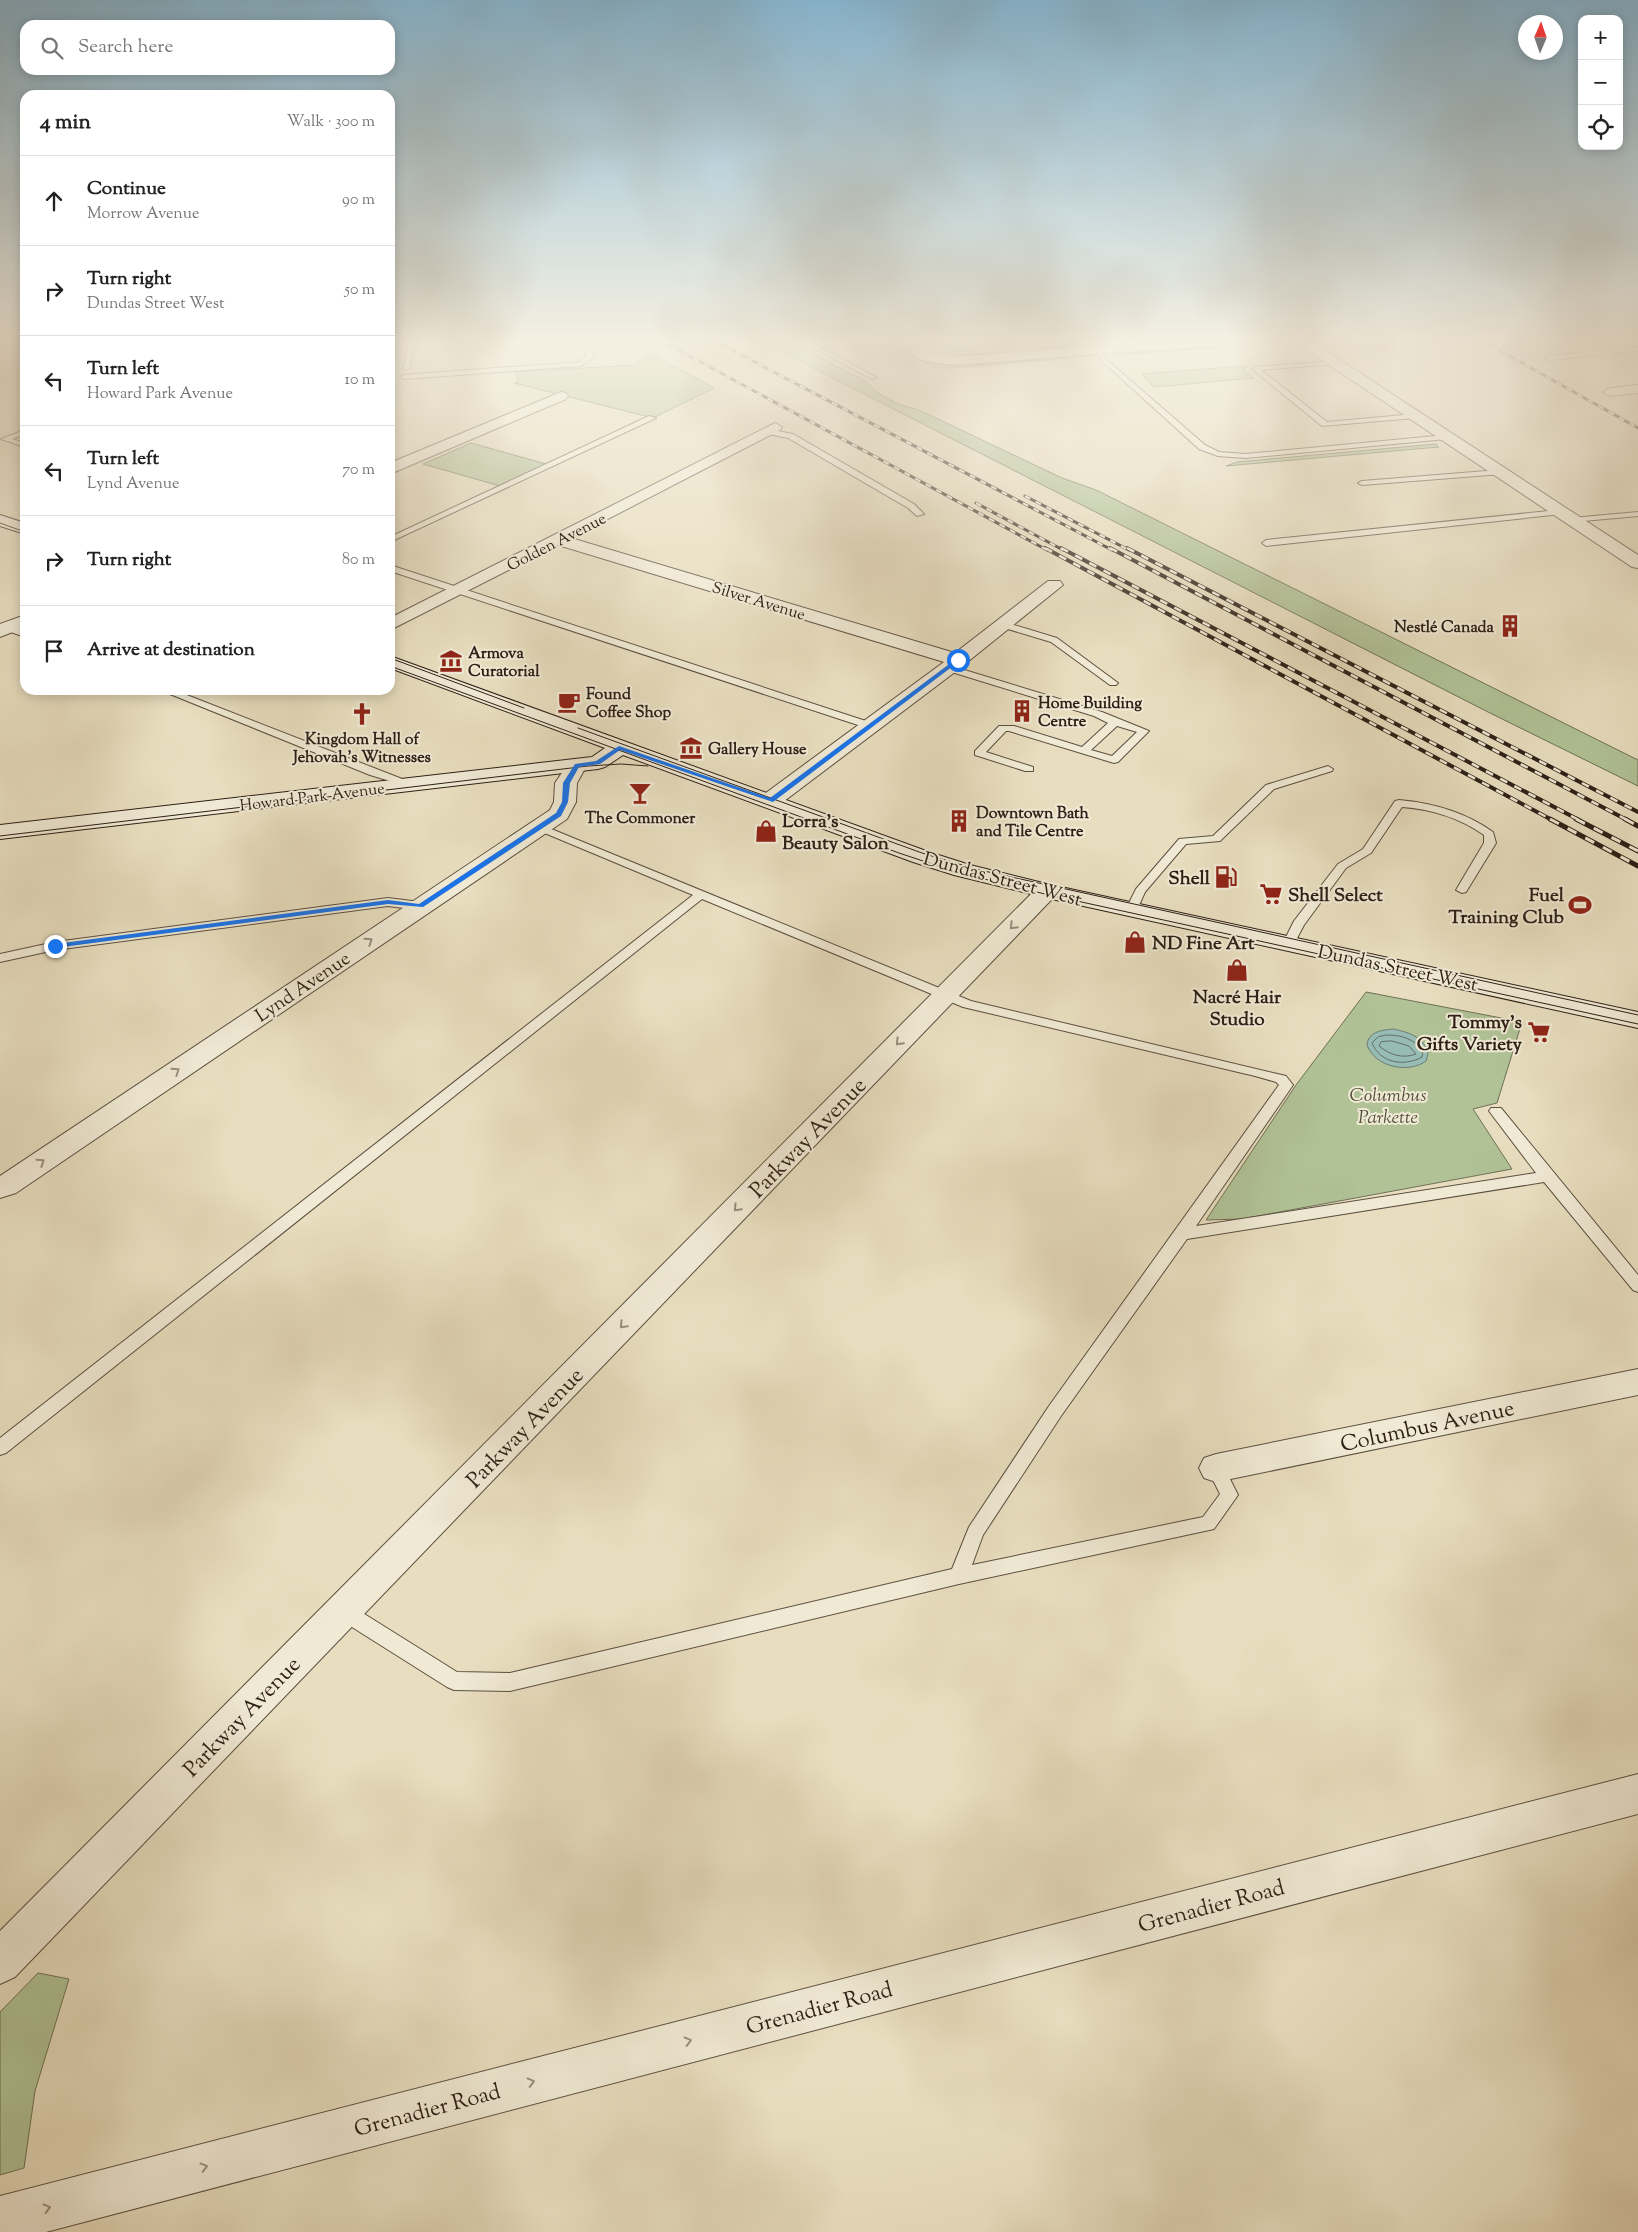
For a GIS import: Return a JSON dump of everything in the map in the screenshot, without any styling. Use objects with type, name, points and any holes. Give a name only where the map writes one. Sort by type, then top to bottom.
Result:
[{"type":"street","points":[[395,467],[446,445]]},
{"type":"street","name":"Golden Avenue","points":[[395,622],[559,540],[740,445]]},
{"type":"street","points":[[1458,445],[1638,564]]},
{"type":"street","points":[[0,520],[20,527]]},
{"type":"street","name":"Silver Avenue","points":[[559,540],[953,664]]},
{"type":"street","points":[[771,800],[953,664],[1054,585]]},
{"type":"street","points":[[8,630],[20,623]]},
{"type":"street","name":"Dundas Street West","points":[[395,664],[619,748],[771,800],[921,857],[971,872],[1047,891],[1638,1020]]},
{"type":"street","name":"Howard Park Avenue","points":[[0,832],[598,763],[619,748]]},
{"type":"street","name":"Lynd Avenue","points":[[0,1188],[6,1186],[539,827],[563,809],[565,788],[577,765]]},
{"type":"street","name":"Parkway Avenue","points":[[0,1962],[1047,891]]},
{"type":"street","name":"Columbus Avenue","points":[[1216,1468],[1638,1382]]},
{"type":"street","name":"Grenadier Road","points":[[0,2220],[1638,1794]]},
{"type":"lane","points":[[395,538],[594,445]]},
{"type":"lane","points":[[806,445],[911,506],[920,514]]},
{"type":"lane","points":[[1200,445],[1218,454],[1245,456],[1360,445]]},
{"type":"lane","points":[[1362,483],[1499,472]]},
{"type":"lane","points":[[1266,543],[1566,516],[1638,514]]},
{"type":"lane","points":[[395,570],[871,726]]},
{"type":"lane","points":[[1004,625],[1054,640],[1113,683]]},
{"type":"lane","points":[[953,664],[1144,731],[1114,760],[1010,728],[1003,728],[979,753],[1029,769]]},
{"type":"lane","points":[[178,695],[374,772],[410,784]]},
{"type":"lane","points":[[1083,751],[1115,722]]},
{"type":"lane","points":[[1132,909],[1140,891],[1183,842],[1216,839],[1270,787],[1328,769]]},
{"type":"lane","points":[[1289,943],[1298,924],[1342,866],[1367,851],[1399,803],[1412,804],[1446,813],[1479,826],[1489,834],[1490,843],[1462,890]]},
{"type":"lane","points":[[539,827],[966,1004],[1126,1043],[1214,1061],[1281,1079],[1286,1085],[1055,1411],[975,1532],[959,1576]]},
{"type":"lane","points":[[0,1448],[700,895]]},
{"type":"lane","points":[[0,958],[55,946],[388,902],[420,906]]},
{"type":"lane","points":[[1496,1111],[1638,1286]]},
{"type":"lane","points":[[1182,1234],[1547,1176]]},
{"type":"lane","points":[[343,1611],[454,1681],[510,1682],[959,1576],[1208,1524],[1229,1495],[1216,1468]]},
{"type":"green space","points":[[466,445],[479,445],[546,464],[500,486],[423,464]]},
{"type":"green space","points":[[964,445],[993,445],[1062,478],[1096,490],[1638,760],[1638,786],[1488,712]]},
{"type":"green space","points":[[1423,445],[1437,445],[1439,447],[1226,466],[1237,462]]},
{"type":"green space","name":"Columbus Parkette","points":[[1366,992],[1522,1022],[1497,1103],[1473,1109],[1512,1169],[1242,1219],[1206,1220],[1296,1085]]},
{"type":"green space","points":[[38,1973],[69,1979],[35,2091],[24,2168],[0,2175],[0,2012]]},
{"type":"water","points":[[1393,1029],[1420,1039],[1428,1054],[1426,1061],[1419,1065],[1402,1067],[1393,1066],[1377,1059],[1367,1045],[1370,1037],[1376,1032]]},
{"type":"tram line","points":[[0,523],[20,530]]},
{"type":"tram line","points":[[395,660],[524,708]]},
{"type":"tram line","points":[[395,668],[899,853],[956,872],[1045,894],[1638,1024]]},
{"type":"tram line","points":[[578,728],[922,853],[975,869],[1638,1015]]},
{"type":"tram line","points":[[0,836],[588,766],[621,764],[648,766]]},
{"type":"railway","points":[[854,445],[1047,550]]},
{"type":"railway","points":[[913,445],[1112,550]]},
{"type":"railway","points":[[1025,496],[1129,550]]},
{"type":"railway","points":[[976,503],[1063,550]]},
{"type":"railway","points":[[1045,548],[1552,820]]},
{"type":"railway","points":[[1061,548],[1579,820]]},
{"type":"railway","points":[[1110,548],[1627,820]]},
{"type":"railway","points":[[1127,548],[1638,812]]},
{"type":"railway","points":[[1550,819],[1638,866]]},
{"type":"railway","points":[[1576,819],[1638,851]]},
{"type":"railway","points":[[1625,819],[1638,826]]},
{"type":"place","name":"Nestlé Canada","points":[[1510,626]]},
{"type":"place","name":"Armova Curatorial","points":[[451,661]]},
{"type":"place","name":"Found Coffee Shop","points":[[569,702]]},
{"type":"place","name":"Home Building Centre","points":[[1022,711]]},
{"type":"place","name":"Kingdom Hall of Jehovah's Witnesses","points":[[362,714]]},
{"type":"place","name":"Gallery House","points":[[691,748]]},
{"type":"place","name":"The Commoner","points":[[640,793]]},
{"type":"place","name":"Downtown Bath and Tile Centre","points":[[959,821]]},
{"type":"place","name":"Lorra's Beauty Salon","points":[[766,831]]},
{"type":"place","name":"Shell","points":[[1226,877]]},
{"type":"place","name":"Shell Select","points":[[1271,894]]},
{"type":"place","name":"Fuel Training Club","points":[[1580,905]]},
{"type":"place","name":"ND Fine Art","points":[[1135,942]]},
{"type":"place","name":"Nacré Hair Studio","points":[[1237,970]]},
{"type":"place","name":"Tommy's Gifts Variety","points":[[1539,1032]]},
{"type":"route","points":[[55,946],[388,902],[402,902],[420,906],[559,814],[565,802],[566,783],[577,765],[598,763],[619,748],[771,800],[958,660]]}]
